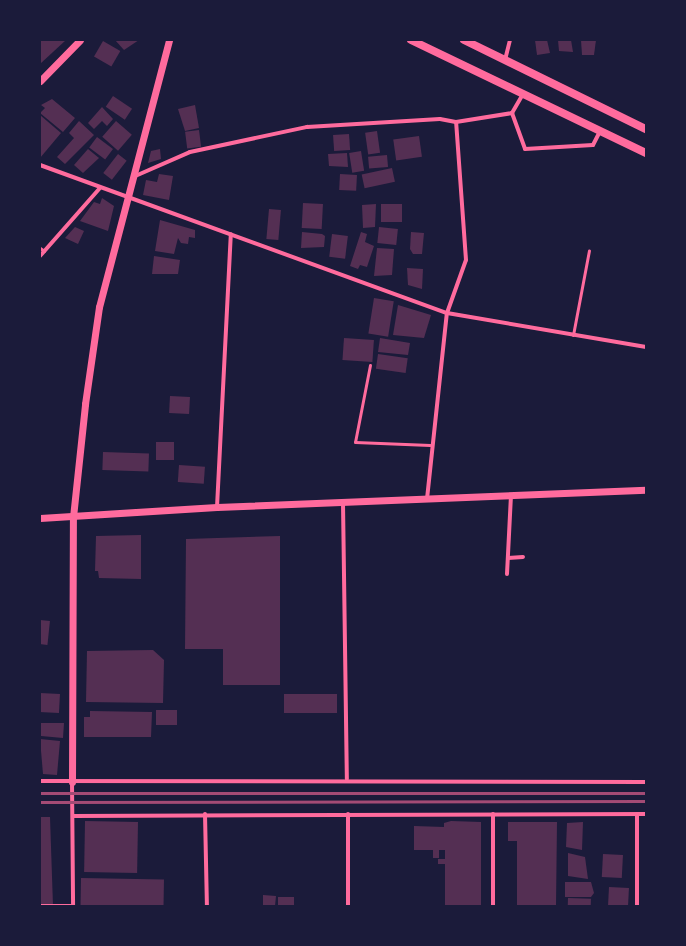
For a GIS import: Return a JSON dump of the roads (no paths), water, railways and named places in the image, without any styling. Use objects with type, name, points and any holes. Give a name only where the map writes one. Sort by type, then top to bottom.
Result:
[{"type":"main road","points":[[410,40],[600,132],[646,152]]},
{"type":"main road","points":[[464,40],[646,129]]},
{"type":"street","points":[[40,81],[80,40]]},
{"type":"street","points":[[73,906],[73,517],[99,307],[125,196],[169,40]]},
{"type":"street","points":[[505,60],[510,40]]},
{"type":"street","points":[[523,94],[512,113],[525,149],[593,145],[600,132]]},
{"type":"street","points":[[130,178],[190,152],[307,127],[440,119],[456,122],[512,113]]},
{"type":"street","points":[[427,499],[430,444],[447,313],[466,260],[456,122]]},
{"type":"street","points":[[40,165],[447,313],[646,347]]},
{"type":"street","points":[[40,256],[42,250],[100,188]]},
{"type":"street","points":[[217,507],[231,234]]},
{"type":"street","points":[[40,518],[217,507],[646,490]]},
{"type":"street","points":[[508,574],[512,495]]},
{"type":"street","points":[[343,503],[347,779]]},
{"type":"street","points":[[508,558],[523,557]]},
{"type":"street","points":[[40,781],[72,782],[347,779],[646,782]]},
{"type":"street","points":[[73,816],[205,814],[646,814]]},
{"type":"street","points":[[205,814],[207,906]]},
{"type":"street","points":[[348,814],[348,906]]},
{"type":"street","points":[[493,814],[493,906]]},
{"type":"street","points":[[637,814],[637,906]]},
{"type":"lane","points":[[573,335],[589,250]]},
{"type":"lane","points":[[370,365],[355,442],[430,444]]},
{"type":"lane","points":[[40,905],[73,906]]},
{"type":"railway","points":[[40,793],[646,793]]},
{"type":"railway","points":[[40,802],[646,801]]}]
